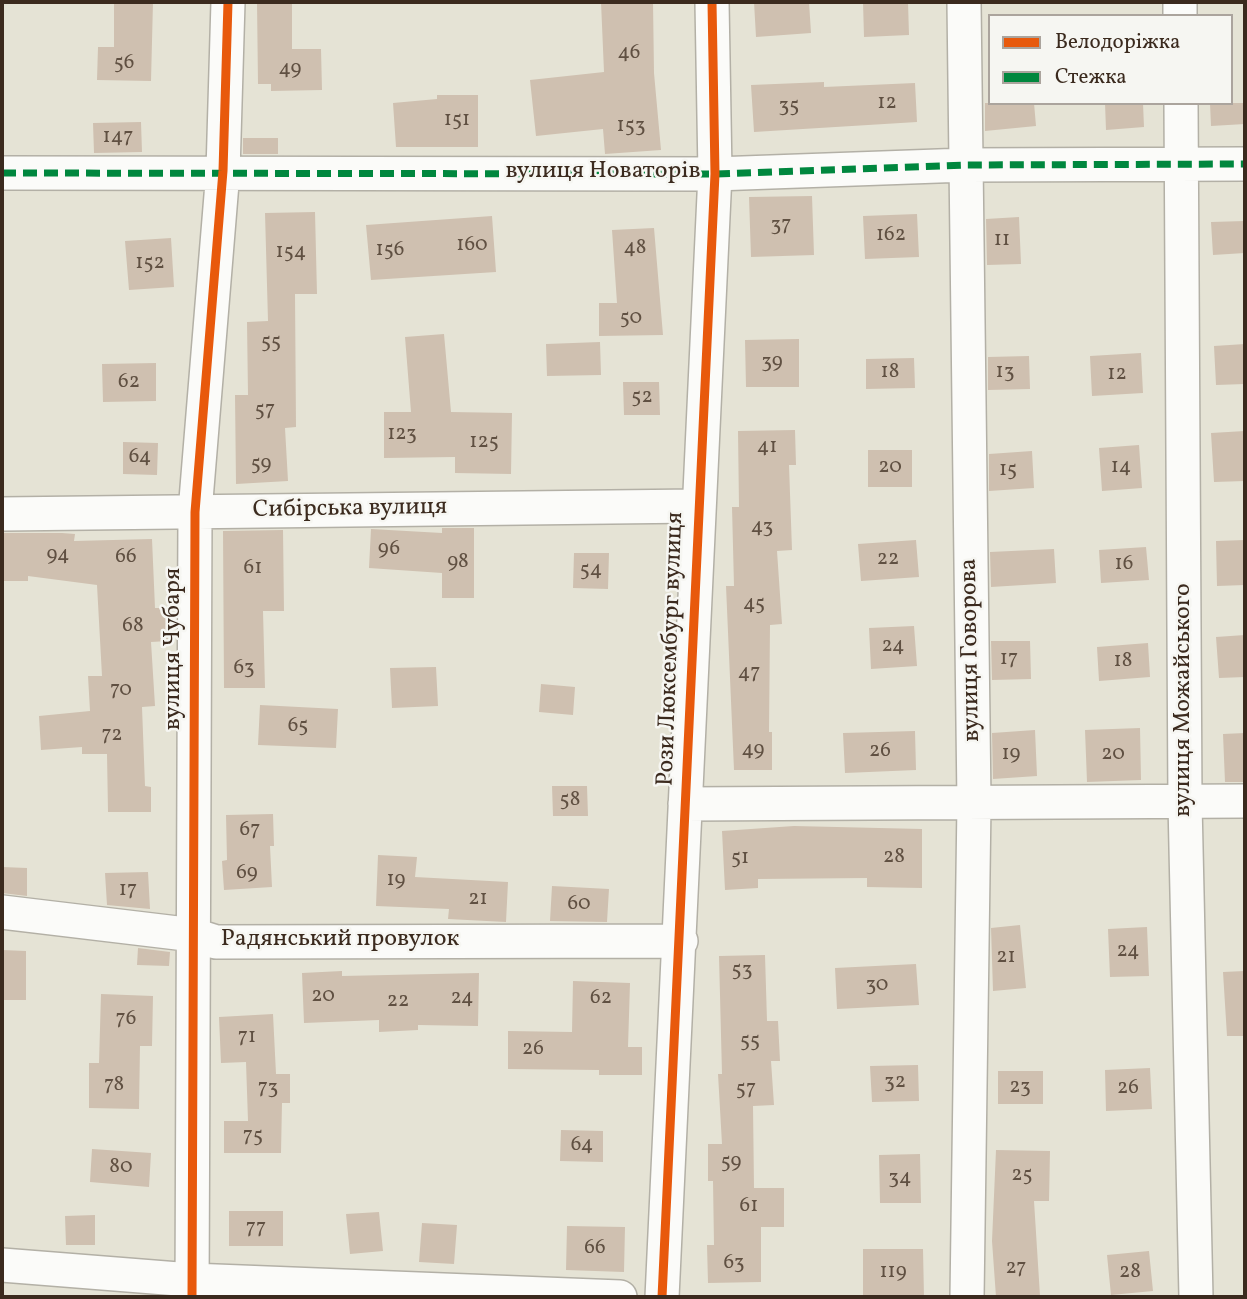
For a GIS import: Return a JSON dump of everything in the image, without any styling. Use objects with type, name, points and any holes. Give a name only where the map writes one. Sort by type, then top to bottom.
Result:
[{"type":"street","name":"вулиця Чубаря","points":[[191,1289],[195,512],[223,171],[228,2]]},
{"type":"street","name":"Рози Люксембург вулиця","points":[[662,1297],[681,942],[697,506],[715,174],[712,2]]},
{"type":"street","name":"вулиця Говорова","points":[[964,2],[974,803],[967,1297]]},
{"type":"street","name":"вулиця Можайського","points":[[1181,105],[1185,803],[1196,1297]]},
{"type":"street","name":"вулиця Новаторів","points":[[2,173],[223,171],[715,174],[966,165],[1245,164]]},
{"type":"street","name":"Сибірська вулиця","points":[[2,514],[697,506]]},
{"type":"street","points":[[685,804],[1245,801]]},
{"type":"street","name":"Радянський провулок","points":[[2,912],[194,936],[216,942],[681,942]]},
{"type":"street","points":[[2,1265],[191,1289],[620,1297]]},
{"type":"building","points":[[114,2],[153,2],[151,81],[97,80],[98,47],[114,47]]},
{"type":"building","points":[[257,2],[292,2],[292,49],[321,49],[322,90],[271,91],[271,84],[258,84]]},
{"type":"building","points":[[601,2],[653,2],[654,73],[661,150],[605,154],[603,129],[536,136],[530,80],[604,72]]},
{"type":"building","points":[[754,2],[809,2],[811,33],[756,37]]},
{"type":"building","points":[[863,2],[908,2],[909,35],[864,37]]},
{"type":"building","points":[[824,82],[824,87],[915,83],[917,122],[754,132],[751,85]]},
{"type":"building","points":[[437,95],[478,95],[478,147],[396,147],[393,103],[437,99]]},
{"type":"building","points":[[985,103],[1034,105],[1036,126],[985,131]]},
{"type":"building","points":[[1245,103],[1245,124],[1211,126],[1210,105]]},
{"type":"building","points":[[1105,105],[1143,105],[1144,127],[1106,130]]},
{"type":"building","points":[[141,122],[142,152],[94,153],[93,123]]},
{"type":"building","points":[[243,138],[278,138],[278,154],[243,154]]},
{"type":"building","points":[[812,196],[814,255],[751,257],[749,197]]},
{"type":"building","points":[[315,212],[317,294],[295,294],[296,427],[285,428],[288,481],[236,484],[235,395],[248,395],[247,322],[268,321],[265,213]]},
{"type":"building","points":[[917,214],[919,257],[865,259],[863,216]]},
{"type":"building","points":[[492,216],[496,272],[371,280],[366,225]]},
{"type":"building","points":[[1019,217],[1021,264],[987,265],[986,219]]},
{"type":"building","points":[[1245,221],[1245,253],[1213,255],[1211,222]]},
{"type":"building","points":[[654,228],[663,335],[599,336],[599,303],[617,303],[612,230]]},
{"type":"building","points":[[171,238],[174,287],[129,290],[125,241]]},
{"type":"building","points":[[444,334],[451,412],[512,413],[511,474],[455,473],[455,457],[384,458],[384,412],[411,412],[405,337]]},
{"type":"building","points":[[799,339],[799,387],[746,387],[745,340]]},
{"type":"building","points":[[600,342],[601,375],[547,376],[546,344]]},
{"type":"building","points":[[1245,344],[1245,384],[1216,385],[1214,346]]},
{"type":"building","points":[[1141,353],[1143,393],[1092,396],[1090,356]]},
{"type":"building","points":[[1029,356],[1030,389],[988,390],[988,357]]},
{"type":"building","points":[[914,358],[915,388],[866,389],[866,359]]},
{"type":"building","points":[[156,363],[156,401],[103,402],[102,364]]},
{"type":"building","points":[[623,382],[659,382],[660,415],[624,415]]},
{"type":"building","points":[[795,430],[796,465],[789,465],[792,550],[777,551],[782,624],[770,625],[769,732],[772,732],[772,770],[734,770],[726,586],[734,586],[732,507],[739,507],[738,431]]},
{"type":"building","points":[[1245,431],[1245,481],[1214,482],[1211,433]]},
{"type":"building","points":[[123,442],[158,443],[157,475],[123,474]]},
{"type":"building","points":[[1139,445],[1142,488],[1102,491],[1099,448]]},
{"type":"building","points":[[868,450],[912,450],[912,487],[868,487]]},
{"type":"building","points":[[1032,451],[1034,488],[989,491],[989,454]]},
{"type":"building","points":[[442,528],[474,528],[474,598],[442,598],[442,573],[369,568],[371,529],[442,533]]},
{"type":"building","points":[[283,530],[284,611],[263,611],[265,688],[224,688],[223,531]]},
{"type":"building","points":[[2,533],[75,534],[74,541],[152,539],[155,608],[166,608],[168,641],[151,642],[155,706],[142,707],[145,786],[151,787],[151,812],[108,812],[107,754],[82,754],[82,747],[41,750],[39,716],[90,711],[88,676],[102,676],[97,585],[28,576],[28,581],[2,581]]},
{"type":"building","points":[[916,540],[919,577],[861,581],[858,544]]},
{"type":"building","points":[[1245,540],[1245,585],[1217,586],[1216,541]]},
{"type":"building","points":[[1146,547],[1149,580],[1101,583],[1099,550]]},
{"type":"building","points":[[1054,549],[1056,583],[991,587],[990,552]]},
{"type":"building","points":[[574,553],[609,553],[608,589],[573,588]]},
{"type":"building","points":[[914,626],[917,666],[871,669],[869,628]]},
{"type":"building","points":[[1245,635],[1245,677],[1219,678],[1216,637]]},
{"type":"building","points":[[991,641],[1030,641],[1031,679],[992,680]]},
{"type":"building","points":[[1148,643],[1150,677],[1099,681],[1097,647]]},
{"type":"building","points":[[436,667],[438,706],[392,708],[390,668]]},
{"type":"building","points":[[541,684],[575,687],[573,715],[539,712]]},
{"type":"building","points":[[260,705],[338,709],[336,748],[258,745]]},
{"type":"building","points":[[1140,728],[1141,780],[1087,782],[1085,730]]},
{"type":"building","points":[[1035,730],[1037,776],[993,779],[992,733]]},
{"type":"building","points":[[915,731],[916,770],[845,773],[843,733]]},
{"type":"building","points":[[1245,733],[1245,782],[1225,782],[1223,734]]},
{"type":"building","points":[[552,786],[587,786],[588,816],[553,816]]},
{"type":"building","points":[[273,814],[274,846],[270,846],[272,887],[224,890],[222,861],[227,860],[226,815]]},
{"type":"building","points":[[794,826],[922,829],[922,888],[867,887],[867,878],[758,879],[758,888],[725,890],[722,831]]},
{"type":"building","points":[[378,855],[417,857],[415,877],[508,882],[506,922],[448,919],[449,909],[376,906]]},
{"type":"building","points":[[2,867],[27,868],[27,896],[2,893]]},
{"type":"building","points":[[148,872],[150,909],[107,905],[105,873]]},
{"type":"building","points":[[552,886],[609,889],[607,922],[550,921]]},
{"type":"building","points":[[1020,925],[1026,988],[993,991],[991,928]]},
{"type":"building","points":[[1147,927],[1149,976],[1110,977],[1108,929]]},
{"type":"building","points":[[138,948],[170,952],[169,966],[137,965]]},
{"type":"building","points":[[2,950],[26,951],[26,1000],[2,1000]]},
{"type":"building","points":[[765,955],[767,1021],[778,1021],[780,1061],[771,1061],[774,1105],[753,1106],[754,1188],[784,1188],[784,1227],[761,1227],[761,1282],[708,1283],[707,1245],[714,1245],[713,1181],[708,1181],[708,1144],[722,1144],[718,1074],[722,1074],[719,956]]},
{"type":"building","points":[[916,964],[919,1005],[837,1009],[835,968]]},
{"type":"building","points":[[342,971],[342,976],[479,973],[478,1026],[418,1025],[418,1030],[379,1032],[379,1020],[304,1023],[302,973]]},
{"type":"building","points":[[1245,971],[1245,1036],[1227,1036],[1223,972]]},
{"type":"building","points":[[573,981],[630,983],[628,1047],[642,1047],[642,1075],[599,1075],[599,1070],[508,1069],[508,1031],[572,1032]]},
{"type":"building","points":[[101,994],[153,996],[152,1046],[140,1046],[139,1109],[89,1108],[89,1063],[99,1063]]},
{"type":"building","points":[[273,1014],[276,1074],[290,1074],[290,1103],[282,1103],[281,1153],[224,1153],[224,1121],[248,1121],[246,1062],[221,1063],[219,1017]]},
{"type":"building","points":[[918,1065],[919,1101],[872,1102],[870,1066]]},
{"type":"building","points":[[1150,1068],[1152,1109],[1106,1111],[1105,1070]]},
{"type":"building","points":[[998,1071],[1043,1071],[1043,1104],[998,1104]]},
{"type":"building","points":[[561,1130],[603,1131],[603,1162],[560,1161]]},
{"type":"building","points":[[92,1149],[151,1153],[149,1187],[90,1182]]},
{"type":"building","points":[[996,1150],[1050,1151],[1049,1201],[1034,1201],[1040,1296],[996,1297],[992,1241]]},
{"type":"building","points":[[920,1154],[921,1203],[880,1203],[879,1155]]},
{"type":"building","points":[[229,1211],[283,1211],[283,1246],[229,1246]]},
{"type":"building","points":[[379,1212],[383,1251],[350,1254],[346,1214]]},
{"type":"building","points":[[95,1215],[95,1245],[66,1245],[65,1216]]},
{"type":"building","points":[[422,1223],[457,1225],[454,1264],[419,1262]]},
{"type":"building","points":[[567,1226],[625,1227],[624,1272],[566,1270]]},
{"type":"building","points":[[863,1249],[923,1249],[924,1297],[863,1297]]},
{"type":"building","points":[[1149,1251],[1153,1291],[1111,1295],[1107,1255]]},
{"type":"marked path","points":[[2,173],[715,174],[966,165],[1245,164]]},
{"type":"cycle path","points":[[192,1297],[195,512],[223,171],[228,2]]},
{"type":"cycle path","points":[[662,1297],[715,174],[712,2]]}]
